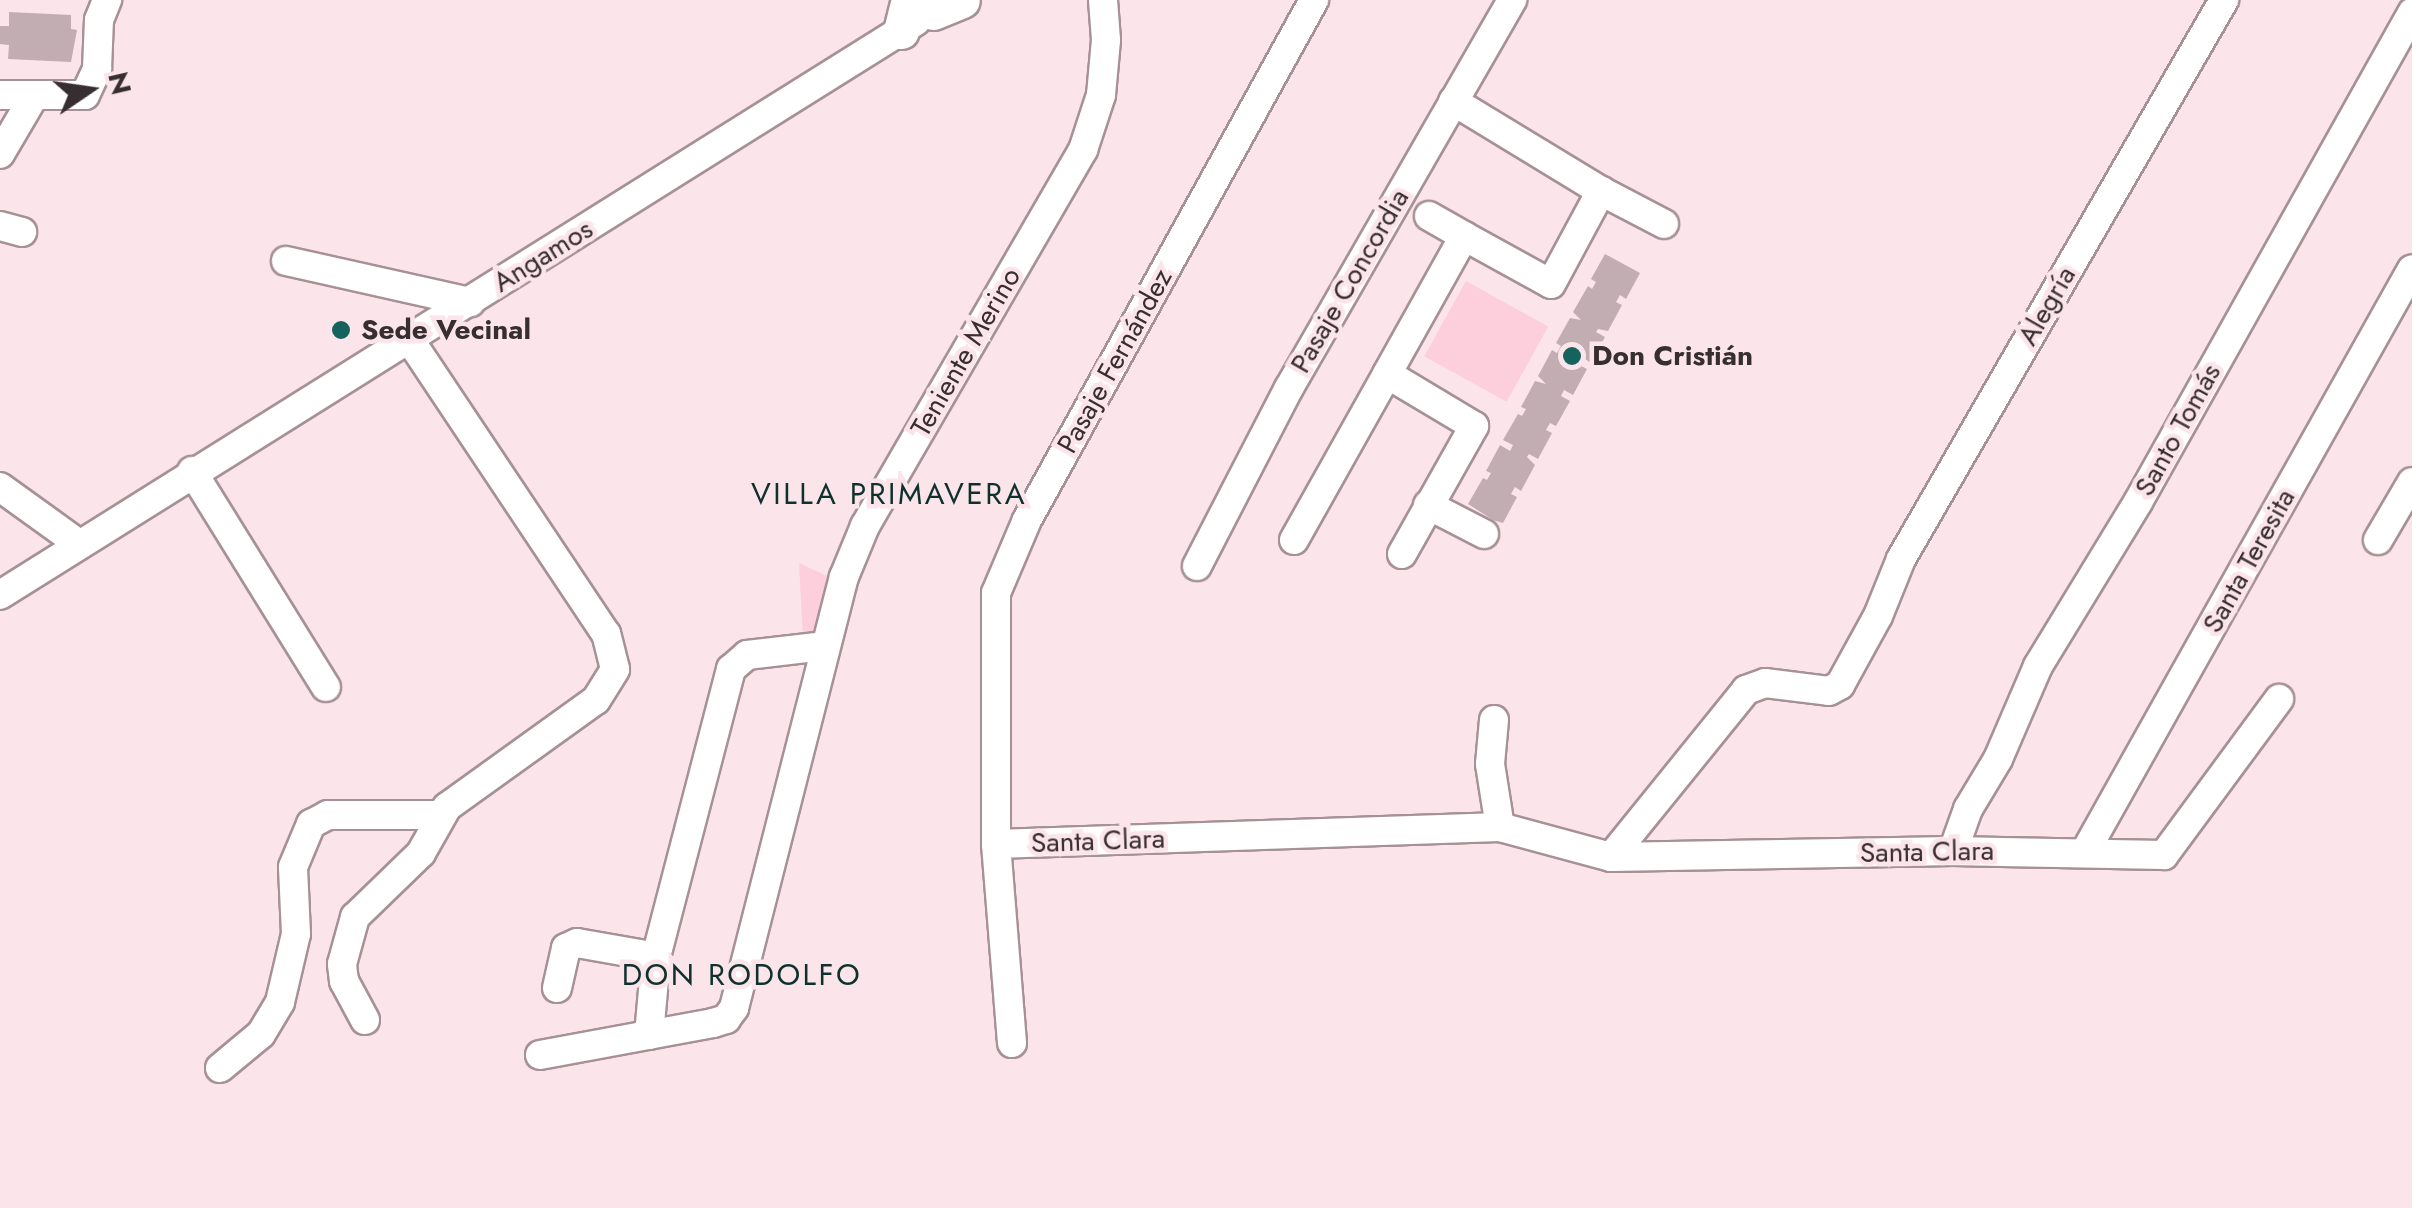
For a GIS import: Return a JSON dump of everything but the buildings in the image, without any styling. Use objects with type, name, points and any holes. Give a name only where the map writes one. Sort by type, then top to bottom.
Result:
[{"type":"street","name":"Teniente Merino","points":[[649,1035],[726,1019],[739,994],[844,577],[865,526],[1083,150],[1101,95],[1106,40],[1103,0]]},
{"type":"street","name":"Pasaje Fernández","points":[[1012,1043],[996,844],[994,619],[1005,563],[1314,0]]},
{"type":"street","name":"Pasaje Concordia","points":[[1196,566],[1289,388],[1512,0]]},
{"type":"street","name":"Alegría","points":[[1610,857],[1746,690],[1766,682],[1829,692],[1840,685],[1878,616],[1901,558],[2224,0]]},
{"type":"street","points":[[0,95],[85,95],[97,69],[97,7]]},
{"type":"street","name":"Angamos","points":[[0,595],[192,471],[470,302],[931,7]]},
{"type":"street","name":"Santo Tomás","points":[[1953,850],[2038,666],[2138,502],[2412,13]]},
{"type":"street","points":[[0,154],[34,96]]},
{"type":"street","points":[[1453,102],[1664,224]]},
{"type":"street","points":[[1429,216],[1551,284],[1601,191]]},
{"type":"street","points":[[1294,540],[1464,236]]},
{"type":"street","points":[[286,261],[470,302]]},
{"type":"street","name":"Santa Teresita","points":[[2085,852],[2412,269]]},
{"type":"street","points":[[364,1020],[344,980],[348,932],[362,908],[421,853],[440,815],[602,694],[614,669],[606,634],[409,339]]},
{"type":"street","points":[[1387,374],[1474,426],[1402,554]]},
{"type":"street","points":[[192,471],[326,687]]},
{"type":"street","points":[[2378,540],[2412,482]]},
{"type":"street","points":[[0,487],[79,544]]},
{"type":"street","points":[[1428,505],[1484,534]]},
{"type":"street","points":[[540,1055],[649,1035],[656,957],[731,669],[746,655],[825,646]]},
{"type":"street","name":"Santa Clara","points":[[996,844],[1500,827],[1610,857],[1953,850],[2164,855],[2279,699]]},
{"type":"street","points":[[1494,720],[1490,764],[1500,827]]},
{"type":"street","points":[[220,1068],[249,1047],[280,1002],[296,934],[292,867],[311,824],[328,816],[440,815]]},
{"type":"street","points":[[557,988],[566,948],[577,942],[656,957]]},
{"type":"shaded area","points":[[1466,281],[1548,327],[1507,402],[1424,356]]},
{"type":"shaded area","points":[[799,563],[827,576],[814,637],[803,638]]},
{"type":"place","name":"Sede Vecinal","points":[[341,330]]},
{"type":"place","name":"Don Cristián","points":[[1572,356]]},
{"type":"district","name":"VILLA PRIMAVERA","points":[[889,494]]},
{"type":"district","name":"DON RODOLFO","points":[[742,975]]}]
